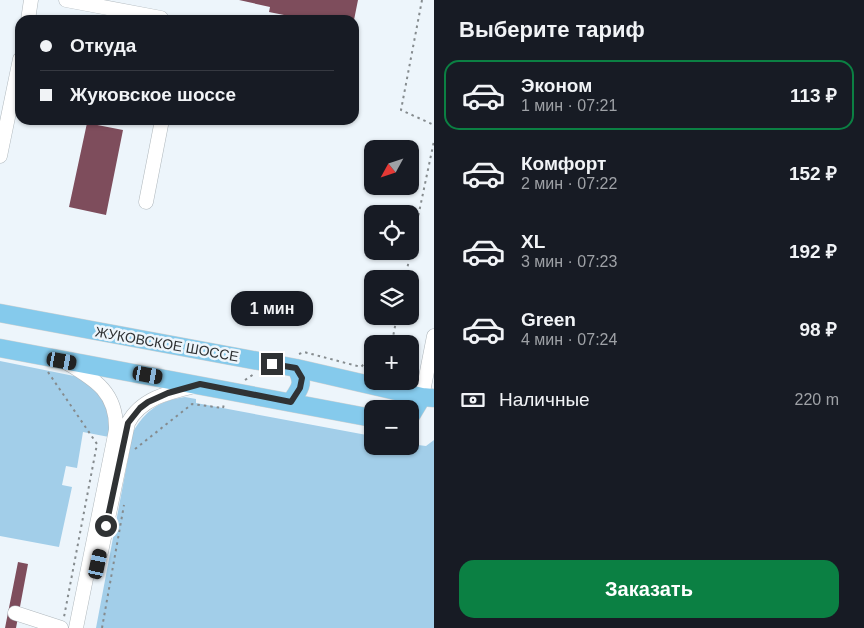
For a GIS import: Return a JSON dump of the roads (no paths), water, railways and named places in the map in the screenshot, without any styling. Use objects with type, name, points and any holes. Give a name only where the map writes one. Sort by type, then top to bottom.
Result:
[{"type":"main road","name":"ЖУКОВСКОЕ ШОССЕ","points":[[0,313],[272,364],[296,362],[428,398]]},
{"type":"main road","points":[[0,348],[62,361],[200,384],[364,416]]},
{"type":"main road","points":[[291,402],[300,388],[302,378],[296,362]]},
{"type":"main road","points":[[419,408],[428,398]]},
{"type":"street","points":[[29,15],[31,0]]},
{"type":"street","points":[[66,0],[145,15]]},
{"type":"street","points":[[0,156],[15,83]]},
{"type":"street","points":[[146,202],[161,125]]},
{"type":"street","points":[[428,398],[434,336]]},
{"type":"street","points":[[62,361],[88,376],[100,386],[113,403],[116,417],[116,430],[76,628]]},
{"type":"street","points":[[84,628],[128,423],[140,408],[152,400],[168,393],[200,384]]},
{"type":"street","points":[[15,613],[62,623]]}]
